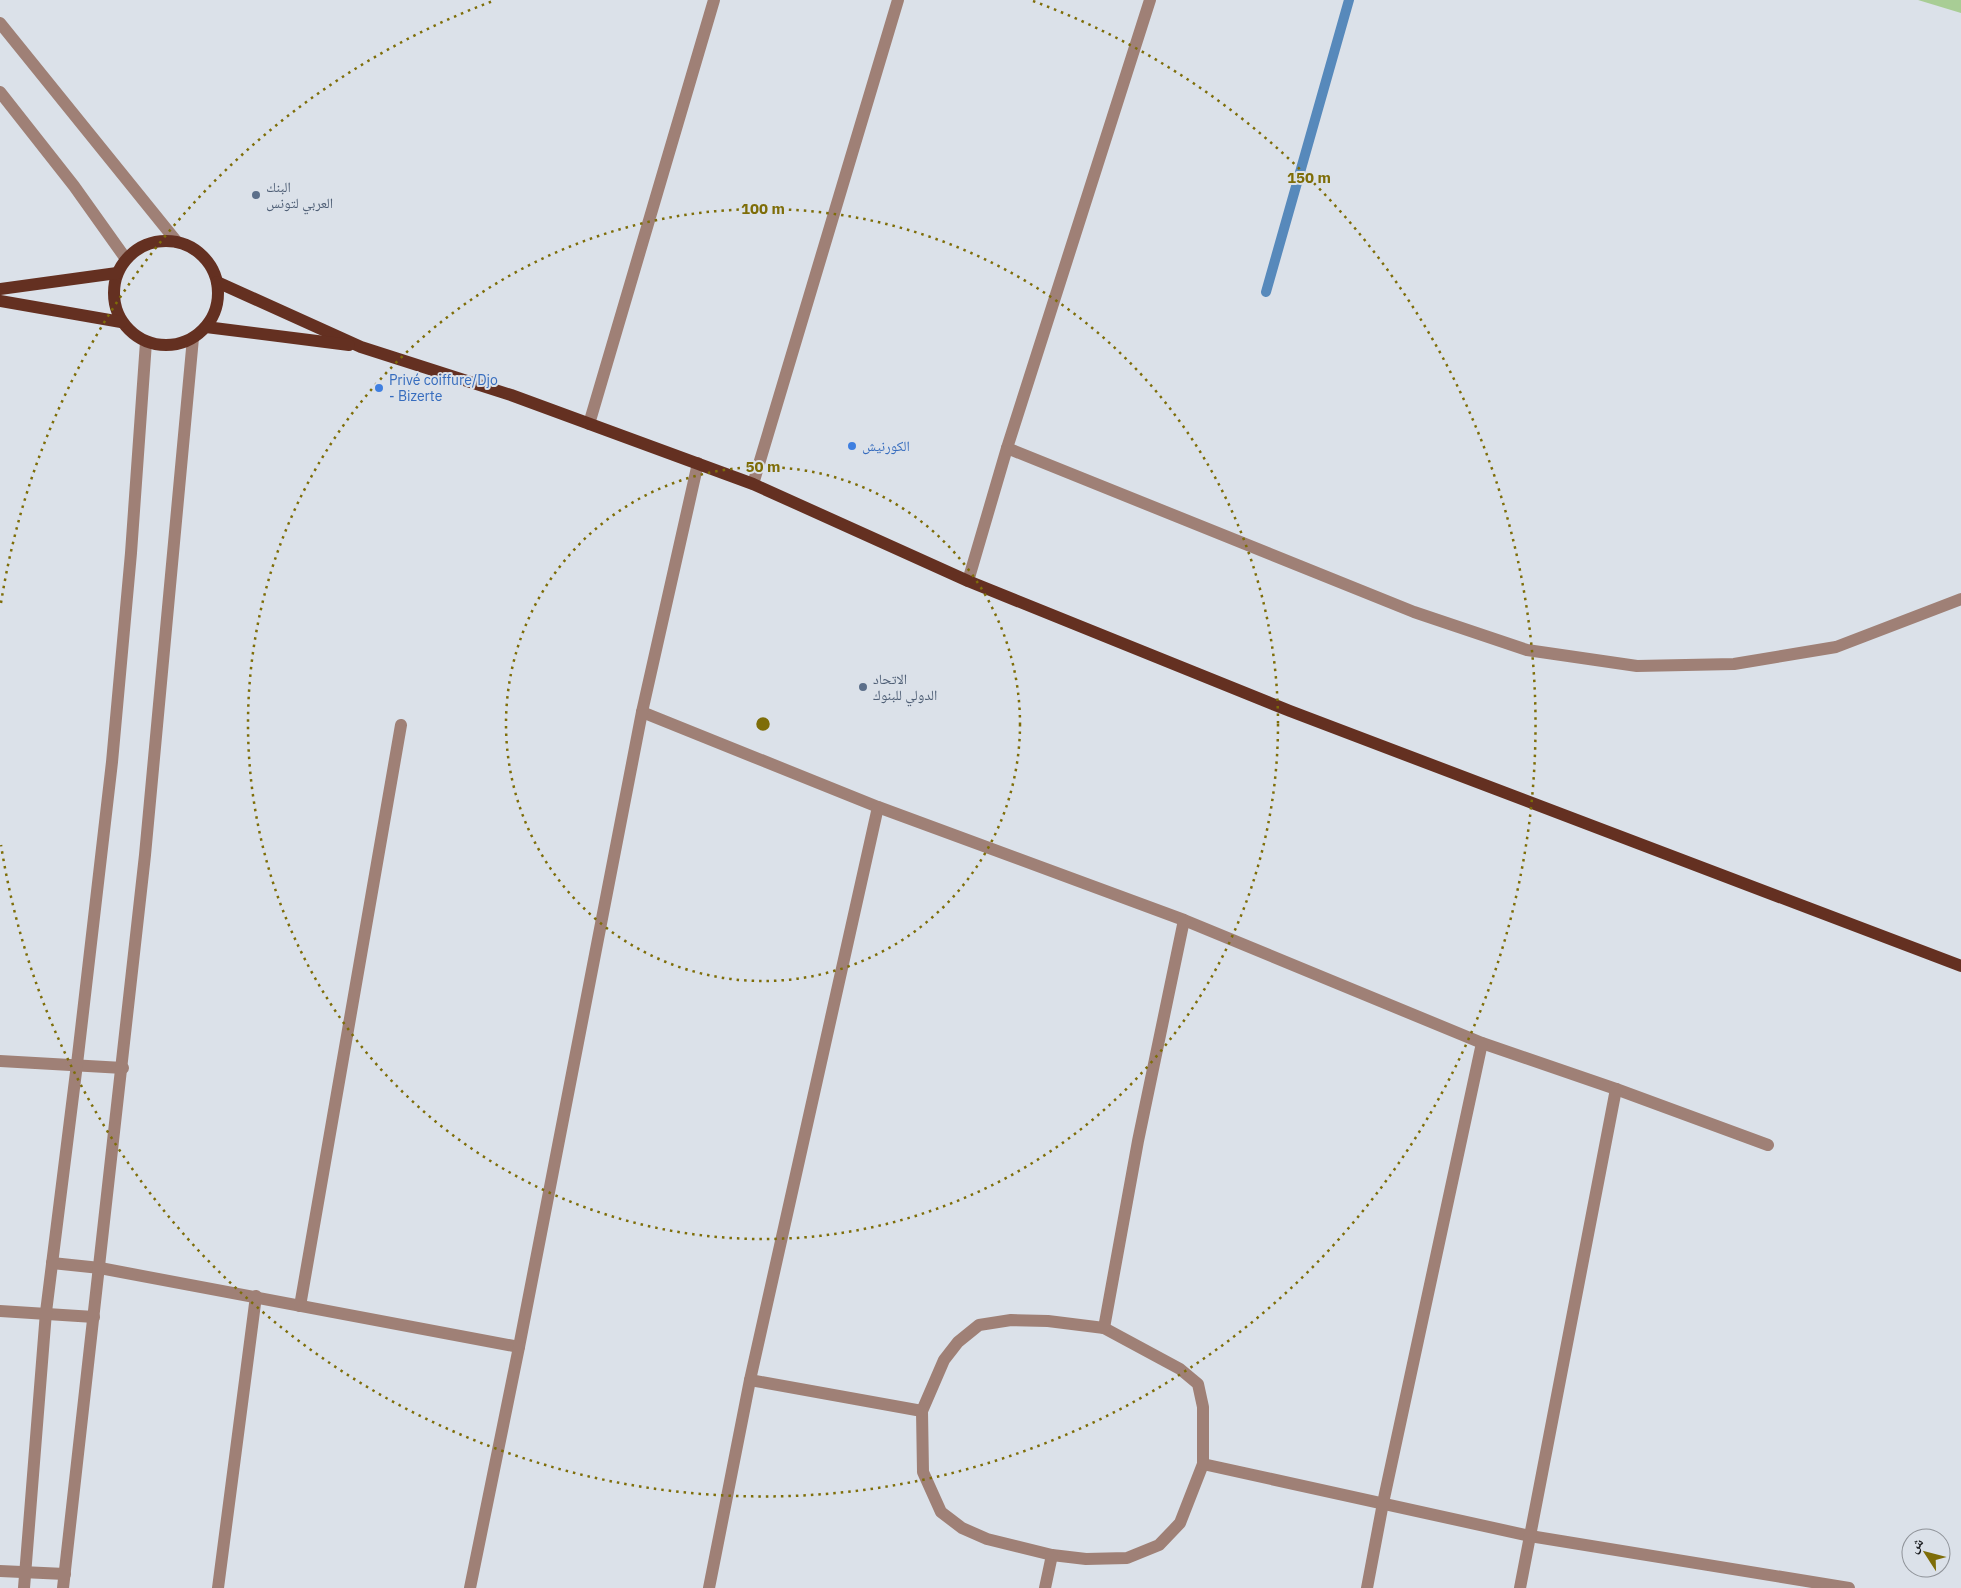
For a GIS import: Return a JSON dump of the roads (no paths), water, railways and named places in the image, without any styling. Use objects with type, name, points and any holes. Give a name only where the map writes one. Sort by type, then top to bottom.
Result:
[{"type":"main road","points":[[158,241],[177,242],[191,247],[203,256],[212,268],[218,282],[218,298],[214,314],[206,327],[193,338],[178,344],[162,346],[146,342],[132,334],[122,322],[115,306],[114,290],[117,273],[126,259],[140,247],[158,241]]},
{"type":"main road","points":[[0,289],[117,273]]},
{"type":"main road","points":[[218,282],[361,347],[458,376],[753,484],[968,581],[1290,711],[1961,966]]},
{"type":"main road","points":[[0,301],[122,322]]},
{"type":"main road","points":[[206,327],[361,347]]},
{"type":"street","points":[[589,424],[714,0]]},
{"type":"street","points":[[753,484],[898,0]]},
{"type":"street","points":[[968,581],[1007,448],[1150,0]]},
{"type":"street","points":[[0,23],[177,242]]},
{"type":"street","points":[[0,92],[74,186],[126,259]]},
{"type":"street","points":[[64,1588],[145,855],[193,338]]},
{"type":"street","points":[[24,1588],[46,1312],[113,752],[131,553],[146,342]]},
{"type":"street","points":[[1007,448],[1414,612],[1527,650],[1637,666],[1734,664],[1836,647],[1961,599]]},
{"type":"street","points":[[470,1588],[519,1347],[642,712],[698,463]]},
{"type":"street","points":[[642,712],[878,807],[1184,920],[1482,1043],[1616,1089],[1768,1145]]},
{"type":"street","points":[[300,1306],[401,725]]},
{"type":"street","points":[[709,1588],[750,1380],[878,807]]},
{"type":"street","points":[[1104,1328],[1138,1141],[1184,920]]},
{"type":"street","points":[[1367,1588],[1383,1503],[1482,1043]]},
{"type":"street","points":[[0,1061],[122,1068]]},
{"type":"street","points":[[1520,1588],[1616,1089]]},
{"type":"street","points":[[52,1263],[100,1268],[256,1296],[519,1347]]},
{"type":"street","points":[[218,1588],[256,1296]]},
{"type":"street","points":[[0,1311],[46,1312],[94,1317]]},
{"type":"street","points":[[1011,1320],[1048,1320],[1104,1328],[1180,1369],[1198,1384],[1203,1407],[1203,1464],[1180,1523],[1159,1545],[1127,1558],[1086,1560],[1052,1555],[987,1539],[962,1528],[941,1512],[923,1472],[922,1411],[944,1360],[958,1342],[979,1326],[1011,1320]]},
{"type":"street","points":[[750,1380],[922,1411]]},
{"type":"street","points":[[1203,1464],[1530,1536],[1848,1588]]},
{"type":"street","points":[[1045,1588],[1052,1555]]},
{"type":"street","points":[[0,1571],[65,1574]]},
{"type":"waterway","points":[[1266,292],[1349,0]]},
{"type":"place","name":"البنك العربي لتونس","points":[[256,195]]},
{"type":"place","name":"Privé coiffure/Djo - Bizerte","points":[[379,388]]},
{"type":"place","name":"الكورنيش","points":[[852,446]]},
{"type":"place","name":"الاتحاد الدولي للبنوك","points":[[863,687]]}]
